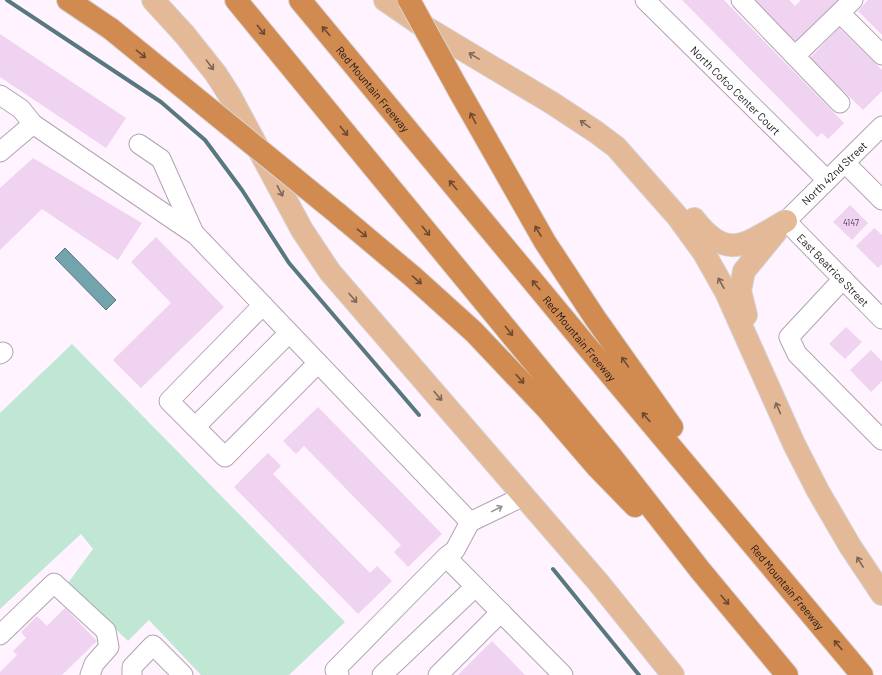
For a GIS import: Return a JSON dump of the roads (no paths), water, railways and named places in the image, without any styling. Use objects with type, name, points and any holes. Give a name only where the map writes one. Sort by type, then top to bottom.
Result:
[{"type":"highway","points":[[68,0],[111,29],[412,276],[469,327],[548,410],[597,468],[700,570]]},
{"type":"highway","points":[[83,0],[111,29]]},
{"type":"highway","points":[[236,0],[611,456],[700,570],[786,675]]},
{"type":"highway","name":"Red Mountain Freeway","points":[[300,0],[579,337],[862,675]]},
{"type":"highway","points":[[410,0],[513,189],[569,281],[655,404],[807,608]]},
{"type":"main road","points":[[145,0],[185,35]]},
{"type":"main road","points":[[153,0],[185,35],[216,74],[230,96],[302,230],[330,272],[598,582],[673,675]]},
{"type":"main road","points":[[385,0],[420,24],[575,117],[666,185],[706,234],[717,242],[731,246],[744,244],[786,221]]},
{"type":"main road","points":[[616,147],[677,216],[704,253],[726,292],[794,444],[818,491],[850,546],[882,594]]},
{"type":"main road","points":[[756,357],[740,291],[742,278],[746,266],[786,221]]},
{"type":"street","name":"North Cofco Center Court","points":[[645,0],[827,180]]},
{"type":"street","points":[[740,0],[840,103]]},
{"type":"street","points":[[795,56],[847,6],[882,55]]},
{"type":"street","points":[[0,95],[21,109],[33,124],[194,233],[470,522]]},
{"type":"street","points":[[0,152],[33,124]]},
{"type":"street","name":"North 42nd Street","points":[[786,221],[882,126]]},
{"type":"street","points":[[139,144],[161,159],[194,233]]},
{"type":"street","points":[[845,163],[882,200]]},
{"type":"street","name":"East Beatrice Street","points":[[786,221],[882,319]]},
{"type":"street","points":[[843,279],[789,337],[797,354],[882,440]]},
{"type":"street","points":[[263,305],[169,401],[226,457],[318,363]]},
{"type":"street","points":[[195,427],[289,333]]},
{"type":"street","points":[[339,675],[334,670],[446,557],[455,550],[470,522],[524,496]]},
{"type":"street","points":[[446,557],[563,675]]},
{"type":"street","points":[[0,635],[54,583],[106,630],[109,647],[94,664],[90,675]]},
{"type":"street","points":[[382,675],[476,587]]},
{"type":"street","points":[[438,675],[500,612]]},
{"type":"street","points":[[132,675],[132,667],[153,645],[183,675]]},
{"type":"water","points":[[65,248],[116,300],[106,310],[55,258]]},
{"type":"waterway","points":[[7,0],[161,102],[205,140],[242,190],[289,263],[419,415]]},
{"type":"waterway","points":[[553,569],[639,675]]}]
